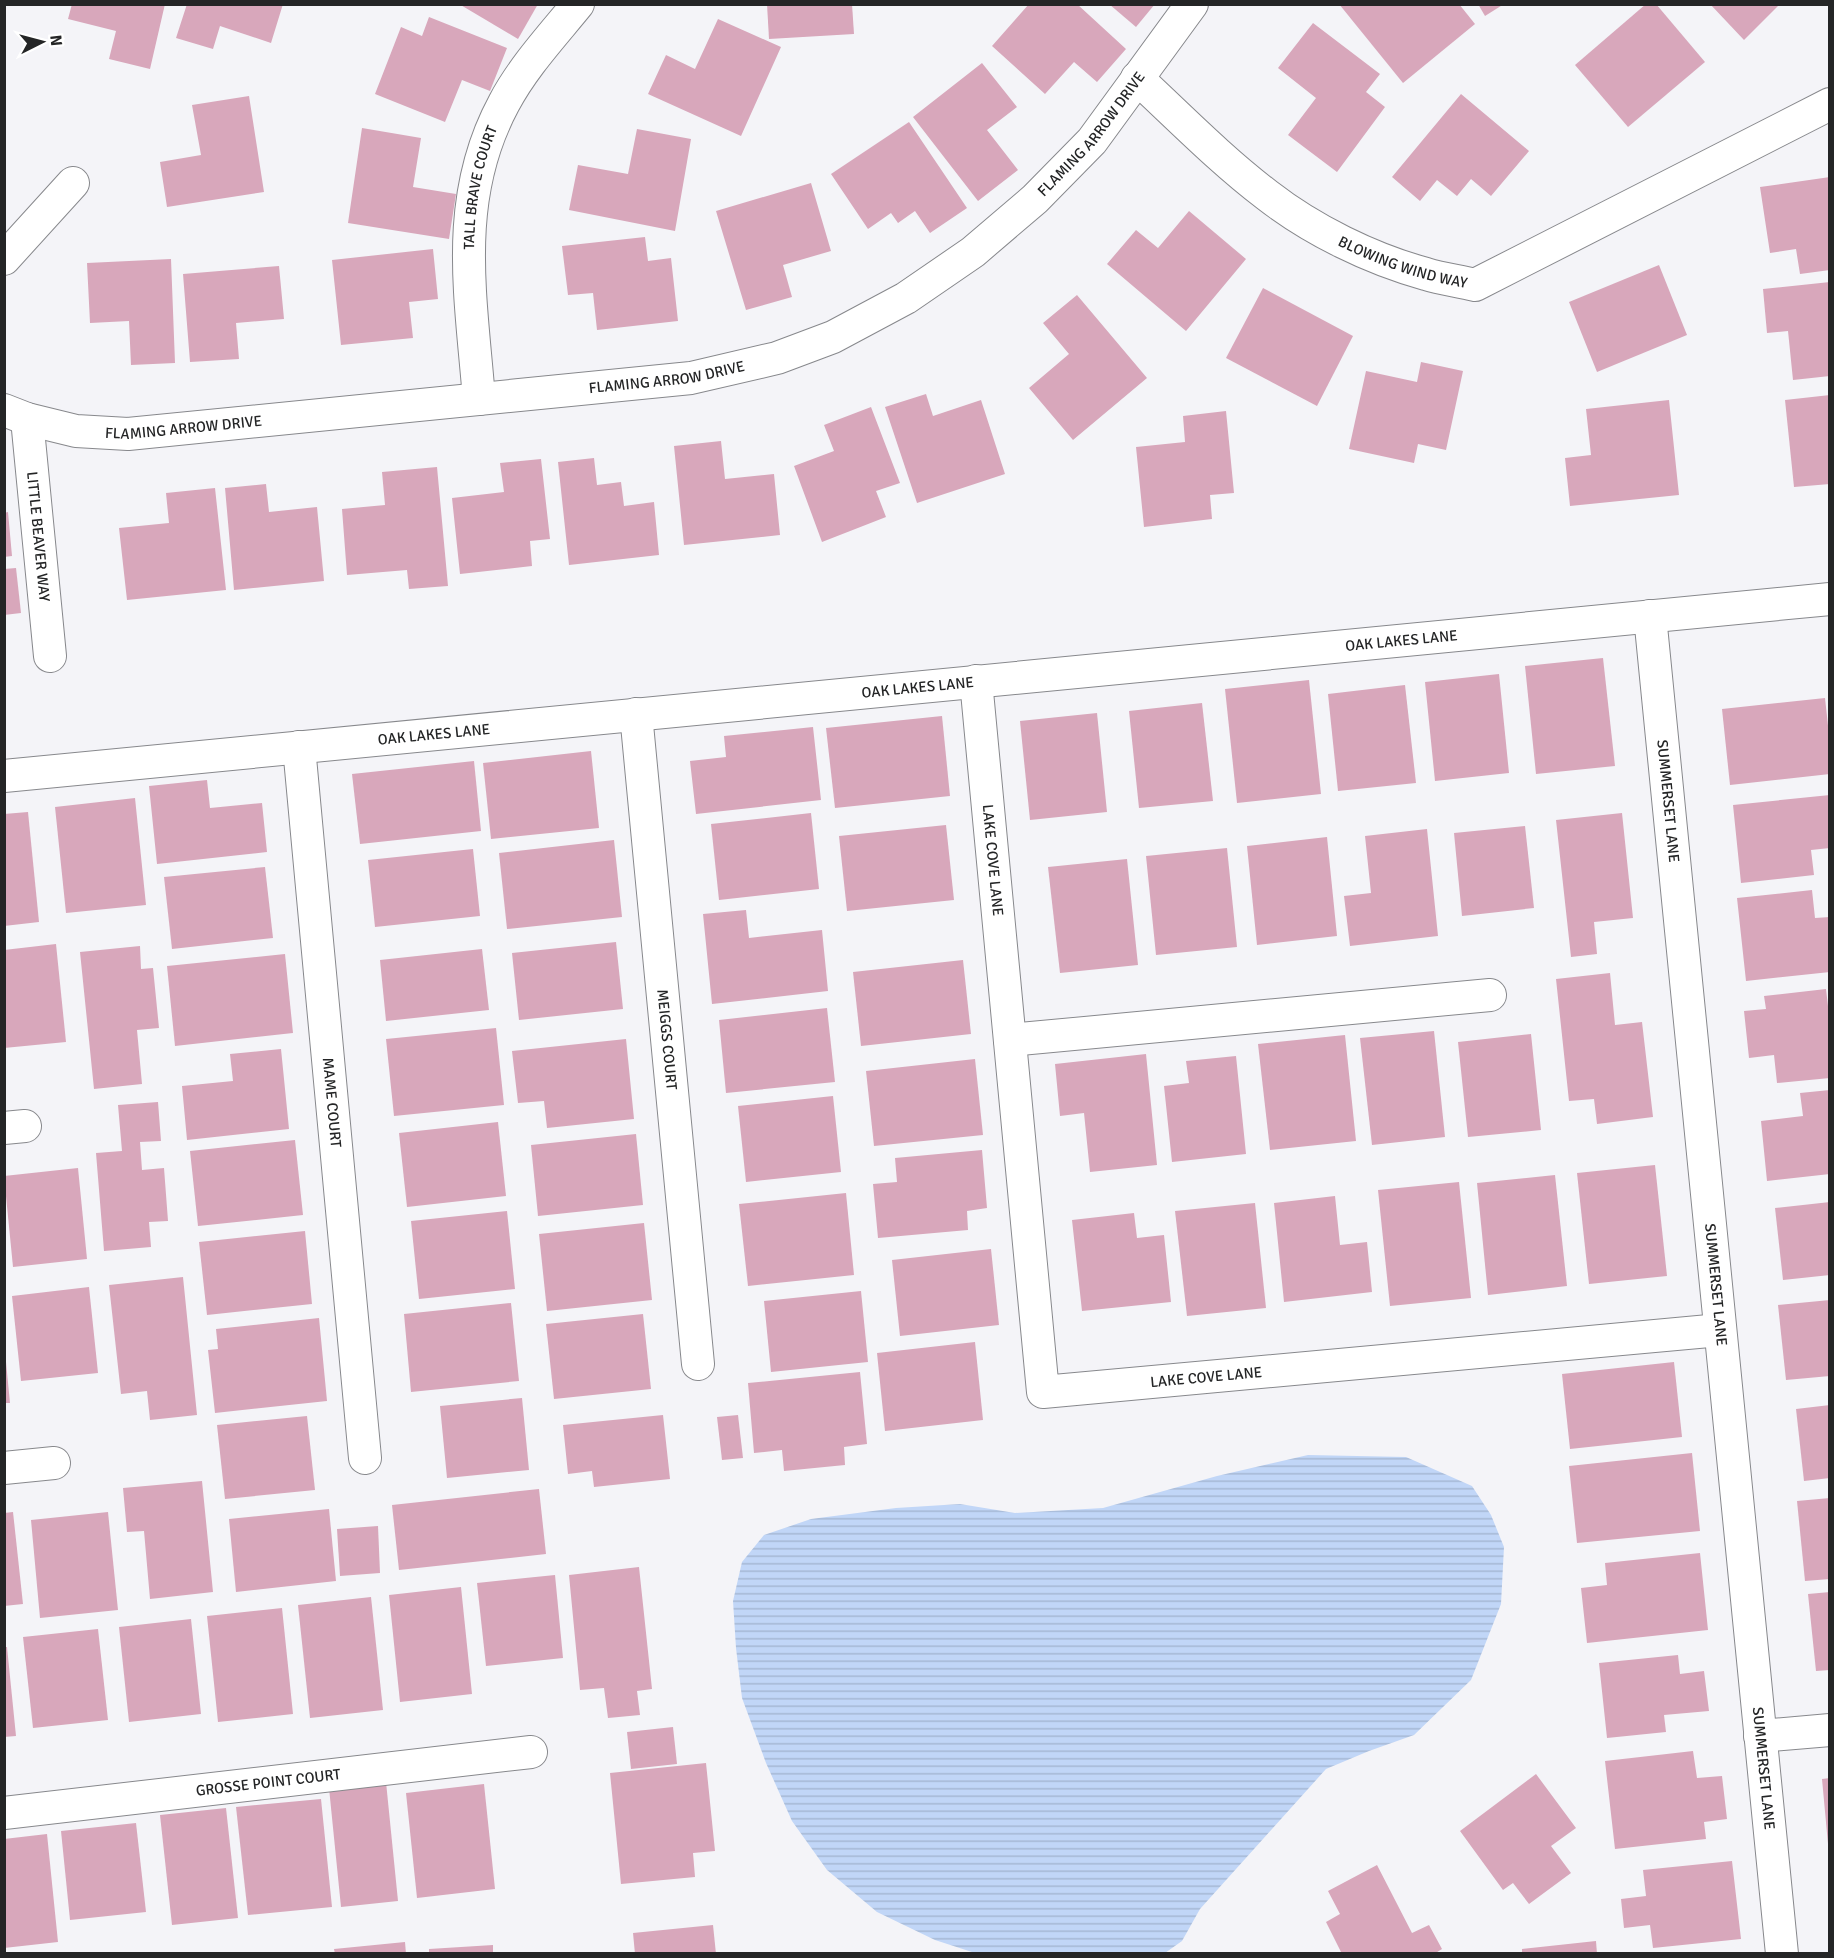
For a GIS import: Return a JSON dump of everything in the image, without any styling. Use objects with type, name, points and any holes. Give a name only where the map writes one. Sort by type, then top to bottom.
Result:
[{"type":"street","name":"TALL BRAVE COURT","points":[[479,399],[468,259],[470,205],[483,153],[504,103],[533,59],[578,4]]},
{"type":"street","name":"FLAMING ARROW DRIVE","points":[[16,414],[76,431],[128,434],[691,378],[777,358],[833,337],[906,298],[974,252],[1035,199],[1092,141],[1192,4]]},
{"type":"street","name":"BLOWING WIND WAY","points":[[1137,78],[1229,164],[1268,196],[1309,224],[1354,247],[1425,274],[1475,285],[1830,104]]},
{"type":"street","points":[[4,259],[73,183]]},
{"type":"street","name":"LITTLE BEAVER WAY","points":[[16,414],[50,656]]},
{"type":"street","name":"OAK LAKES LANE","points":[[4,776],[1830,599]]},
{"type":"street","name":"SUMMERSET LANE","points":[[1650,616],[1782,1953]]},
{"type":"street","name":"LAKE COVE LANE","points":[[976,681],[1043,1392],[1720,1330]]},
{"type":"street","name":"MEIGGS COURT","points":[[636,714],[698,1364]]},
{"type":"street","name":"MAME COURT","points":[[299,747],[365,1458]]},
{"type":"street","points":[[1010,1040],[1490,995]]},
{"type":"street","points":[[4,1468],[54,1463]]},
{"type":"street","points":[[1760,1736],[1830,1730]]},
{"type":"street","name":"GROSSE POINT COURT","points":[[4,1813],[531,1752]]},
{"type":"water","points":[[1308,1455],[1406,1457],[1472,1486],[1491,1515],[1504,1547],[1501,1604],[1471,1680],[1414,1735],[1326,1769],[1200,1909],[1182,1941],[1165,1953],[975,1953],[935,1940],[877,1912],[827,1870],[792,1821],[766,1763],[742,1698],[733,1601],[742,1562],[764,1535],[811,1519],[896,1508],[960,1504],[1015,1513],[1103,1508],[1217,1476]]},
{"type":"building","points":[[72,4],[165,4],[150,69],[109,59],[116,31],[68,19]]},
{"type":"building","points":[[187,4],[283,4],[271,43],[220,26],[213,49],[176,38]]},
{"type":"building","points":[[459,4],[538,4],[518,39]]},
{"type":"building","points":[[767,4],[852,4],[854,34],[769,39]]},
{"type":"building","points":[[1029,4],[1077,4],[1126,49],[1097,82],[1074,62],[1045,94],[992,46]]},
{"type":"building","points":[[1109,4],[1155,4],[1136,27]]},
{"type":"building","points":[[1339,4],[1459,4],[1475,24],[1403,83]]},
{"type":"building","points":[[1478,4],[1504,4],[1485,16]]},
{"type":"building","points":[[1646,4],[1656,4],[1705,62],[1628,127],[1575,65]]},
{"type":"building","points":[[1710,4],[1780,4],[1744,40]]},
{"type":"building","points":[[429,17],[507,48],[490,91],[462,80],[445,122],[375,94],[401,27],[422,36]]},
{"type":"building","points":[[718,19],[781,47],[741,136],[648,94],[666,55],[695,69]]},
{"type":"building","points":[[1313,23],[1380,74],[1366,92],[1385,107],[1337,172],[1288,135],[1316,98],[1278,68]]},
{"type":"building","points":[[982,63],[1017,107],[987,130],[1018,170],[978,201],[913,117]]},
{"type":"building","points":[[1461,94],[1529,151],[1491,196],[1471,179],[1457,196],[1437,180],[1420,201],[1392,177]]},
{"type":"building","points":[[249,96],[264,192],[167,207],[160,162],[201,155],[192,105]]},
{"type":"building","points":[[909,122],[967,208],[930,233],[915,211],[898,223],[891,213],[868,229],[831,174]]},
{"type":"building","points":[[362,128],[421,138],[413,187],[456,194],[449,239],[348,223]]},
{"type":"building","points":[[637,129],[691,139],[675,231],[569,210],[578,165],[628,174]]},
{"type":"building","points":[[1830,177],[1830,270],[1800,274],[1796,249],[1770,253],[1760,187]]},
{"type":"building","points":[[811,183],[831,251],[783,265],[792,297],[746,310],[716,211]]},
{"type":"building","points":[[1189,211],[1246,259],[1186,331],[1107,264],[1136,230],[1158,248]]},
{"type":"building","points":[[645,237],[648,261],[671,258],[678,321],[597,330],[593,293],[568,295],[562,246]]},
{"type":"building","points":[[433,249],[438,299],[409,302],[413,338],[341,345],[332,260]]},
{"type":"building","points":[[171,259],[175,363],[131,365],[129,321],[90,323],[87,263]]},
{"type":"building","points":[[1659,265],[1687,335],[1597,372],[1569,302]]},
{"type":"building","points":[[279,266],[284,319],[236,323],[239,359],[190,362],[183,274]]},
{"type":"building","points":[[1830,282],[1830,376],[1793,380],[1788,331],[1767,333],[1763,289]]},
{"type":"building","points":[[1263,288],[1353,336],[1317,406],[1226,358]]},
{"type":"building","points":[[1077,295],[1147,378],[1073,440],[1029,388],[1069,354],[1043,323]]},
{"type":"building","points":[[1421,362],[1463,371],[1446,450],[1418,444],[1414,463],[1349,449],[1366,371],[1417,382]]},
{"type":"building","points":[[926,394],[933,416],[981,400],[1005,474],[917,503],[885,407]]},
{"type":"building","points":[[1830,395],[1830,484],[1794,487],[1785,400]]},
{"type":"building","points":[[1669,400],[1679,495],[1570,506],[1565,458],[1591,455],[1586,409]]},
{"type":"building","points":[[871,407],[900,483],[876,491],[886,517],[822,542],[794,466],[834,451],[824,425]]},
{"type":"building","points":[[1226,411],[1234,493],[1210,495],[1212,519],[1144,527],[1136,447],[1185,442],[1183,416]]},
{"type":"building","points":[[721,441],[725,479],[774,474],[780,535],[684,545],[674,446]]},
{"type":"building","points":[[594,458],[597,485],[621,482],[624,506],[654,502],[659,555],[569,565],[558,462]]},
{"type":"building","points":[[541,459],[550,539],[530,541],[532,566],[460,574],[452,498],[504,492],[500,463]]},
{"type":"building","points":[[437,467],[448,586],[409,589],[407,570],[347,575],[342,509],[385,505],[382,472]]},
{"type":"building","points":[[266,484],[269,512],[317,507],[324,581],[234,590],[225,488]]},
{"type":"building","points":[[215,488],[226,590],[127,600],[119,528],[169,523],[166,493]]},
{"type":"building","points":[[8,512],[12,556],[4,557],[4,513]]},
{"type":"building","points":[[16,568],[21,613],[4,615],[4,569]]},
{"type":"building","points":[[1603,658],[1615,766],[1536,774],[1525,666]]},
{"type":"building","points":[[1499,674],[1509,773],[1435,781],[1425,682]]},
{"type":"building","points":[[1309,680],[1321,794],[1237,803],[1225,689]]},
{"type":"building","points":[[1405,685],[1416,783],[1338,791],[1328,694]]},
{"type":"building","points":[[1825,698],[1830,744],[1830,774],[1730,785],[1722,709]]},
{"type":"building","points":[[1202,703],[1213,801],[1139,808],[1129,711]]},
{"type":"building","points":[[1097,713],[1107,812],[1030,820],[1020,721]]},
{"type":"building","points":[[942,716],[950,796],[835,808],[826,728]]},
{"type":"building","points":[[813,727],[821,800],[696,814],[690,761],[726,757],[724,736]]},
{"type":"building","points":[[591,751],[599,828],[491,839],[483,763]]},
{"type":"building","points":[[474,761],[481,831],[360,844],[352,774]]},
{"type":"building","points":[[207,780],[210,808],[262,803],[267,852],[157,864],[149,786]]},
{"type":"building","points":[[1830,795],[1830,848],[1811,850],[1814,875],[1741,883],[1733,805]]},
{"type":"building","points":[[135,798],[146,905],[66,913],[55,807]]},
{"type":"building","points":[[28,812],[39,922],[4,926],[4,814]]},
{"type":"building","points":[[811,813],[819,889],[719,900],[711,824]]},
{"type":"building","points":[[1622,813],[1633,918],[1594,922],[1597,954],[1571,957],[1556,820]]},
{"type":"building","points":[[946,825],[954,900],[847,911],[839,836]]},
{"type":"building","points":[[1525,826],[1534,908],[1462,916],[1454,833]]},
{"type":"building","points":[[1427,829],[1438,936],[1350,946],[1344,896],[1371,893],[1365,836]]},
{"type":"building","points":[[1327,837],[1337,936],[1257,945],[1247,846]]},
{"type":"building","points":[[614,840],[622,917],[507,929],[499,853]]},
{"type":"building","points":[[1227,848],[1237,947],[1156,955],[1146,856]]},
{"type":"building","points":[[473,849],[480,916],[375,927],[368,860]]},
{"type":"building","points":[[1127,859],[1138,965],[1060,973],[1048,867]]},
{"type":"building","points":[[265,867],[273,938],[172,949],[164,877]]},
{"type":"building","points":[[1812,890],[1815,918],[1830,917],[1830,972],[1746,981],[1737,898]]},
{"type":"building","points":[[746,910],[749,938],[822,930],[828,991],[712,1004],[703,914]]},
{"type":"building","points":[[616,942],[623,1009],[519,1020],[512,953]]},
{"type":"building","points":[[56,944],[66,1042],[4,1048],[4,950]]},
{"type":"building","points":[[140,946],[141,969],[153,968],[159,1028],[137,1030],[142,1084],[94,1089],[80,952]]},
{"type":"building","points":[[482,949],[489,1010],[386,1021],[380,960]]},
{"type":"building","points":[[285,954],[293,1033],[175,1046],[167,966]]},
{"type":"building","points":[[963,960],[971,1034],[861,1046],[853,972]]},
{"type":"building","points":[[1610,973],[1615,1025],[1642,1022],[1653,1117],[1597,1124],[1594,1099],[1569,1101],[1556,979]]},
{"type":"building","points":[[1826,989],[1828,1006],[1830,1005],[1830,1078],[1777,1083],[1774,1055],[1749,1058],[1744,1011],[1766,1009],[1764,996]]},
{"type":"building","points":[[827,1008],[835,1082],[726,1093],[719,1020]]},
{"type":"building","points":[[496,1028],[504,1105],[394,1116],[386,1039]]},
{"type":"building","points":[[1434,1031],[1445,1137],[1372,1145],[1360,1038]]},
{"type":"building","points":[[1531,1034],[1541,1130],[1468,1137],[1458,1042]]},
{"type":"building","points":[[1345,1035],[1356,1141],[1270,1150],[1258,1044]]},
{"type":"building","points":[[626,1039],[634,1119],[547,1128],[544,1101],[518,1103],[512,1051]]},
{"type":"building","points":[[281,1049],[289,1129],[187,1140],[182,1086],[233,1081],[230,1054]]},
{"type":"building","points":[[1146,1054],[1157,1165],[1090,1172],[1084,1113],[1060,1116],[1055,1064]]},
{"type":"building","points":[[1236,1056],[1246,1154],[1172,1162],[1164,1086],[1189,1083],[1186,1061]]},
{"type":"building","points":[[975,1059],[983,1135],[874,1146],[866,1071]]},
{"type":"building","points":[[1830,1090],[1830,1174],[1767,1181],[1761,1121],[1803,1116],[1800,1093]]},
{"type":"building","points":[[833,1096],[841,1172],[746,1182],[738,1106]]},
{"type":"building","points":[[158,1102],[161,1141],[140,1142],[142,1170],[164,1168],[168,1221],[149,1222],[151,1247],[104,1251],[96,1153],[122,1151],[118,1105]]},
{"type":"building","points":[[498,1122],[506,1196],[407,1207],[399,1133]]},
{"type":"building","points":[[636,1134],[643,1205],[538,1216],[531,1145]]},
{"type":"building","points":[[295,1140],[303,1215],[198,1226],[190,1151]]},
{"type":"building","points":[[982,1150],[987,1208],[967,1211],[968,1230],[878,1238],[873,1184],[897,1182],[895,1158]]},
{"type":"building","points":[[1655,1165],[1667,1276],[1589,1284],[1577,1173]]},
{"type":"building","points":[[78,1168],[87,1259],[13,1267],[4,1176]]},
{"type":"building","points":[[1555,1175],[1567,1286],[1488,1295],[1477,1183]]},
{"type":"building","points":[[1459,1182],[1471,1298],[1390,1306],[1378,1190]]},
{"type":"building","points":[[846,1193],[854,1275],[748,1286],[739,1204]]},
{"type":"building","points":[[1335,1196],[1340,1245],[1367,1242],[1372,1292],[1284,1302],[1274,1203]]},
{"type":"building","points":[[1830,1202],[1830,1275],[1783,1280],[1775,1208]]},
{"type":"building","points":[[1255,1203],[1266,1308],[1187,1316],[1175,1211]]},
{"type":"building","points":[[507,1211],[515,1289],[419,1299],[411,1221]]},
{"type":"building","points":[[1134,1213],[1137,1238],[1164,1235],[1171,1302],[1082,1311],[1072,1220]]},
{"type":"building","points":[[644,1223],[652,1300],[547,1311],[539,1234]]},
{"type":"building","points":[[305,1231],[312,1304],[207,1315],[199,1242]]},
{"type":"building","points":[[991,1249],[999,1325],[900,1336],[892,1260]]},
{"type":"building","points":[[183,1277],[197,1415],[150,1420],[147,1391],[121,1394],[109,1285]]},
{"type":"building","points":[[89,1287],[98,1373],[21,1381],[12,1296]]},
{"type":"building","points":[[861,1291],[868,1362],[771,1372],[764,1301]]},
{"type":"building","points":[[1830,1300],[1830,1376],[1786,1380],[1778,1305]]},
{"type":"building","points":[[511,1303],[519,1381],[411,1392],[404,1314]]},
{"type":"building","points":[[643,1314],[651,1389],[554,1399],[546,1324]]},
{"type":"building","points":[[319,1318],[327,1401],[215,1413],[208,1350],[218,1349],[216,1329]]},
{"type":"building","points":[[975,1342],[983,1420],[885,1431],[877,1353]]},
{"type":"building","points":[[4,1362],[6,1362],[10,1403],[4,1403]]},
{"type":"building","points":[[1674,1362],[1682,1437],[1570,1449],[1562,1374]]},
{"type":"building","points":[[860,1372],[867,1444],[844,1447],[845,1465],[784,1471],[782,1450],[754,1453],[748,1383]]},
{"type":"building","points":[[522,1398],[529,1470],[447,1478],[440,1406]]},
{"type":"building","points":[[1830,1405],[1830,1478],[1804,1481],[1796,1409]]},
{"type":"building","points":[[663,1415],[670,1479],[594,1487],[592,1471],[568,1474],[563,1425]]},
{"type":"building","points":[[738,1415],[743,1458],[722,1460],[717,1417]]},
{"type":"building","points":[[307,1416],[315,1490],[225,1499],[217,1425]]},
{"type":"building","points":[[1692,1453],[1700,1531],[1577,1543],[1569,1466]]},
{"type":"building","points":[[202,1481],[213,1592],[150,1599],[144,1531],[127,1532],[123,1488]]},
{"type":"building","points":[[539,1489],[546,1554],[399,1570],[392,1505]]},
{"type":"building","points":[[1830,1498],[1830,1579],[1805,1581],[1797,1501]]},
{"type":"building","points":[[329,1509],[336,1581],[236,1592],[229,1519]]},
{"type":"building","points":[[13,1512],[23,1604],[4,1606],[4,1513]]},
{"type":"building","points":[[108,1512],[118,1610],[40,1618],[31,1520]]},
{"type":"building","points":[[378,1526],[380,1573],[340,1576],[337,1529]]},
{"type":"building","points":[[1700,1553],[1708,1630],[1587,1643],[1581,1588],[1607,1585],[1605,1563]]},
{"type":"building","points":[[639,1567],[652,1689],[637,1691],[640,1715],[608,1718],[604,1688],[580,1690],[569,1575]]},
{"type":"building","points":[[555,1575],[563,1658],[486,1666],[477,1583]]},
{"type":"building","points":[[461,1587],[472,1694],[400,1702],[389,1595]]},
{"type":"building","points":[[1830,1592],[1830,1670],[1816,1671],[1808,1594]]},
{"type":"building","points":[[371,1597],[383,1710],[310,1718],[298,1605]]},
{"type":"building","points":[[282,1608],[293,1714],[218,1722],[207,1616]]},
{"type":"building","points":[[191,1619],[201,1714],[129,1722],[119,1627]]},
{"type":"building","points":[[98,1629],[108,1720],[33,1728],[23,1637]]},
{"type":"building","points":[[4,1647],[7,1647],[16,1736],[4,1737]]},
{"type":"building","points":[[1678,1655],[1680,1674],[1704,1671],[1709,1711],[1664,1715],[1666,1732],[1607,1738],[1599,1663]]},
{"type":"building","points":[[673,1727],[677,1764],[631,1769],[627,1732]]},
{"type":"building","points":[[1693,1751],[1697,1778],[1722,1776],[1727,1819],[1704,1822],[1706,1839],[1615,1849],[1605,1761]]},
{"type":"building","points":[[706,1763],[715,1851],[693,1853],[695,1877],[621,1884],[610,1773]]},
{"type":"building","points":[[1536,1774],[1576,1828],[1551,1846],[1571,1873],[1529,1904],[1513,1883],[1503,1890],[1460,1831]]},
{"type":"building","points":[[1830,1778],[1830,1844],[1828,1844],[1822,1779]]},
{"type":"building","points":[[386,1782],[398,1901],[341,1907],[329,1788]]},
{"type":"building","points":[[484,1784],[495,1889],[417,1898],[406,1793]]},
{"type":"building","points":[[321,1799],[332,1907],[248,1915],[236,1807]]},
{"type":"building","points":[[226,1808],[238,1918],[172,1925],[160,1815]]},
{"type":"building","points":[[136,1823],[146,1912],[70,1920],[61,1831]]},
{"type":"building","points":[[47,1834],[58,1942],[4,1948],[4,1839]]},
{"type":"building","points":[[1732,1861],[1741,1939],[1653,1948],[1650,1925],[1624,1928],[1621,1899],[1646,1896],[1643,1870]]},
{"type":"building","points":[[1377,1865],[1412,1933],[1429,1925],[1442,1949],[1434,1954],[1342,1954],[1326,1922],[1340,1914],[1328,1891]]},
{"type":"building","points":[[713,1925],[716,1954],[635,1954],[633,1933]]},
{"type":"building","points":[[1596,1941],[1597,1954],[1522,1954],[1522,1949]]},
{"type":"building","points":[[405,1942],[406,1954],[335,1954],[334,1949]]},
{"type":"building","points":[[493,1945],[493,1954],[429,1954],[429,1949]]}]
